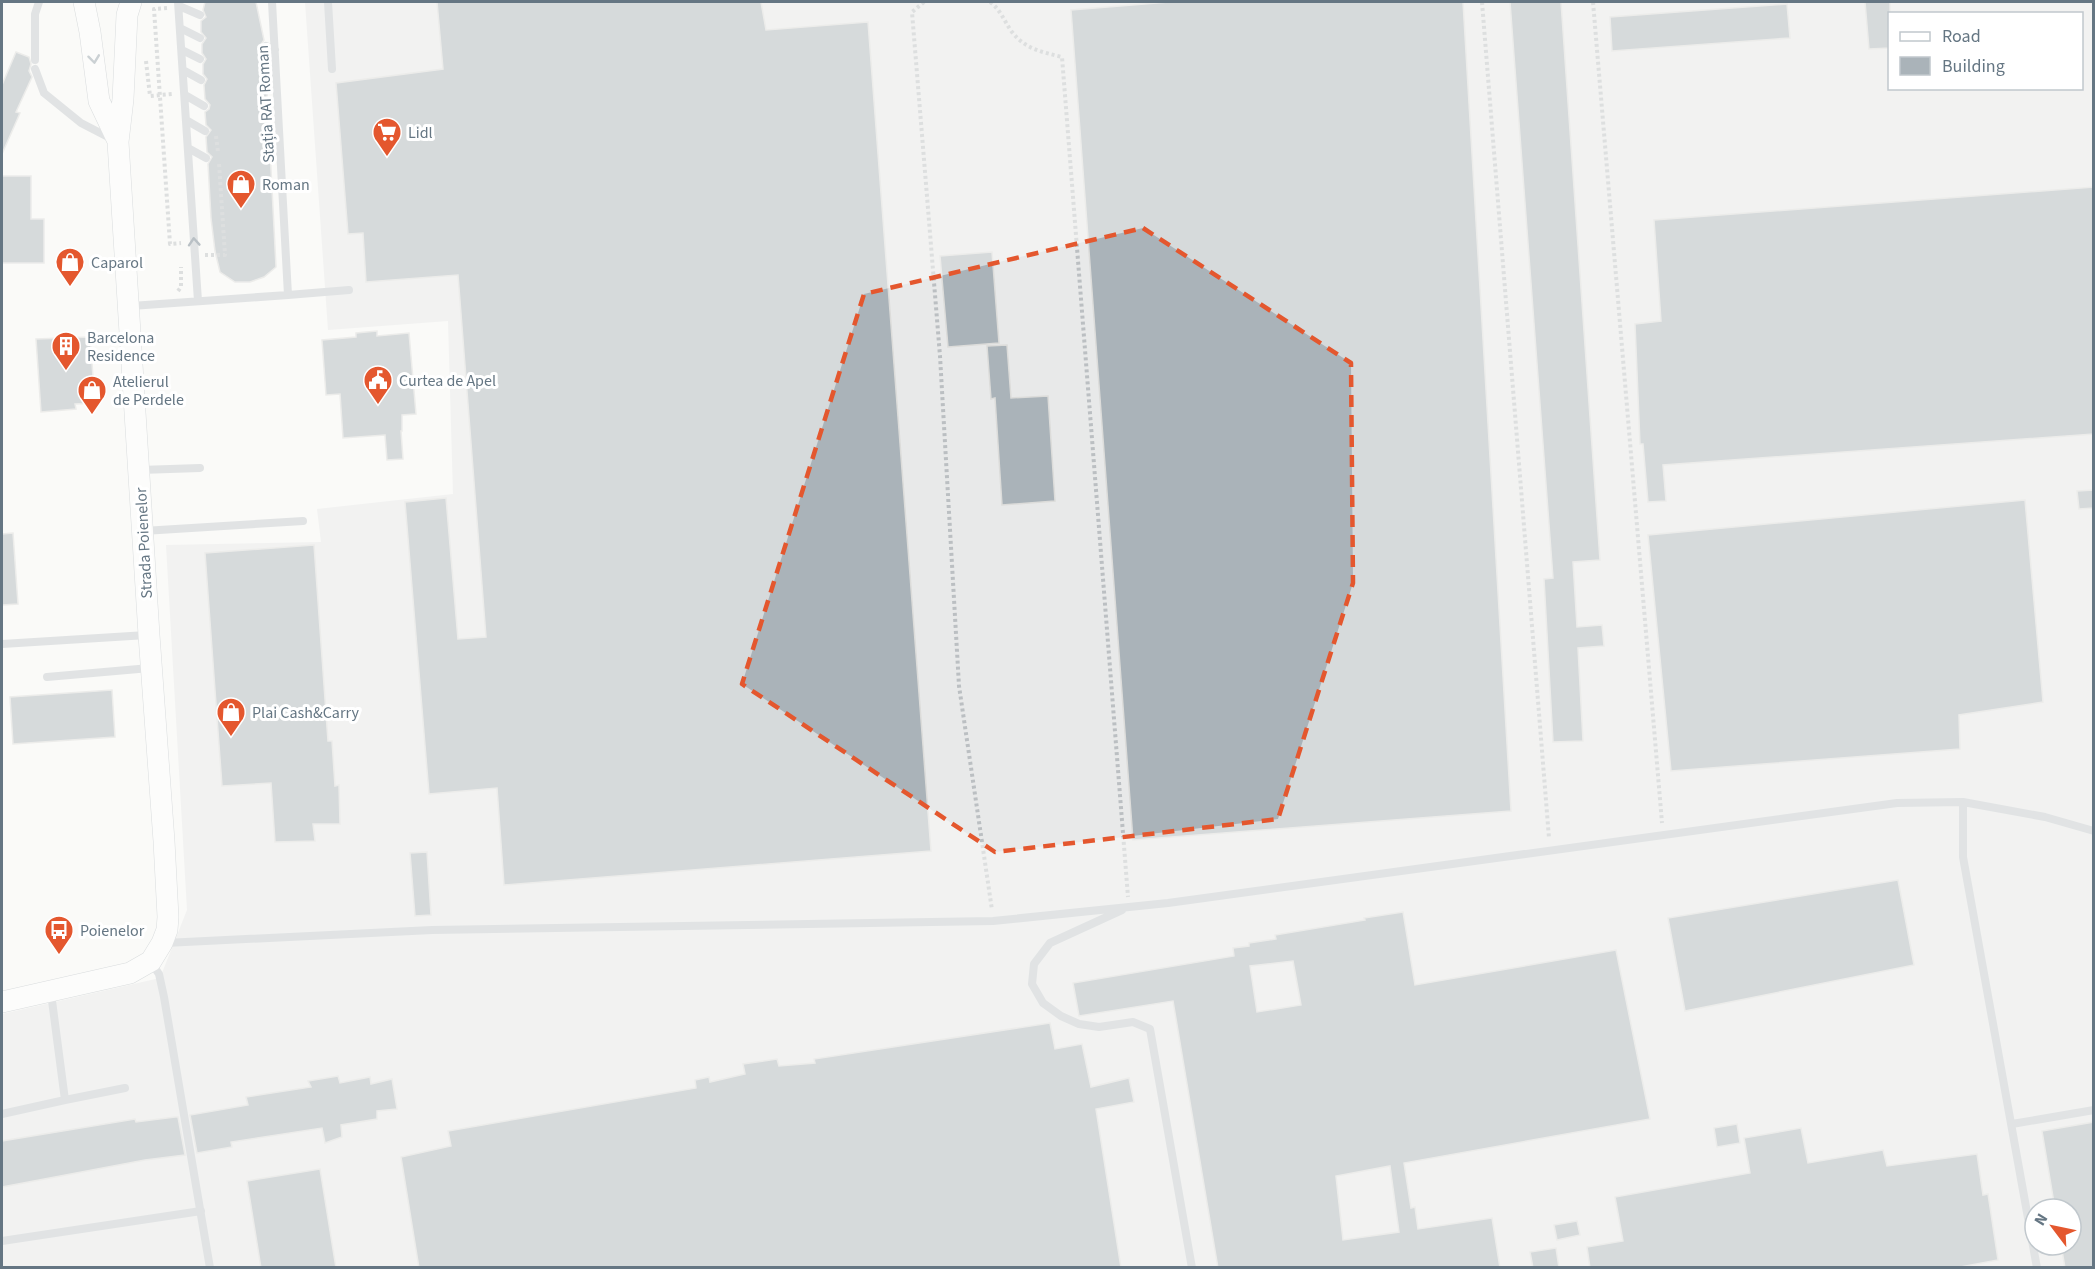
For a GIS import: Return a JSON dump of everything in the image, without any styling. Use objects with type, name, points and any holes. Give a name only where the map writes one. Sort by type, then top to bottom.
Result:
[{"type":"main road","name":"Strada Poienelor","points":[[84,2],[99,101],[118,142]]},
{"type":"main road","name":"Strada Poienelor","points":[[139,6],[127,15],[123,99],[118,142],[148,635],[168,917],[162,943],[151,962]]},
{"type":"main road","points":[[2,1002],[130,973],[151,962]]},
{"type":"lane","points":[[35,60],[35,14],[39,2]]},
{"type":"lane","name":"Stația RAT Roman","points":[[272,2],[275,120],[282,174],[288,295]]},
{"type":"lane","points":[[328,2],[332,69]]},
{"type":"lane","points":[[178,4],[200,15]]},
{"type":"lane","points":[[178,4],[198,301]]},
{"type":"lane","points":[[180,28],[200,38]]},
{"type":"lane","points":[[266,46],[275,50]]},
{"type":"lane","points":[[182,50],[200,58]]},
{"type":"lane","points":[[35,69],[44,93],[81,123],[118,142]]},
{"type":"lane","points":[[183,70],[201,80]]},
{"type":"lane","points":[[185,96],[204,106]]},
{"type":"lane","points":[[186,120],[205,131]]},
{"type":"lane","points":[[188,148],[206,158]]},
{"type":"lane","points":[[274,169],[282,174]]},
{"type":"lane","points":[[273,196],[284,202]]},
{"type":"lane","points":[[128,306],[349,290]]},
{"type":"lane","points":[[138,470],[200,468]]},
{"type":"lane","points":[[142,531],[303,521]]},
{"type":"lane","points":[[2,644],[148,635]]},
{"type":"lane","points":[[47,677],[151,668]]},
{"type":"lane","points":[[162,943],[432,930],[993,921],[1129,907],[1897,803],[1963,802],[2044,818],[2094,831]]},
{"type":"lane","points":[[1963,802],[1963,857],[2037,1268]]},
{"type":"lane","points":[[1129,907],[1050,943],[1034,964],[1032,984],[1043,1003],[1061,1016],[1079,1024],[1099,1027],[1133,1022],[1150,1029],[1192,1268]]},
{"type":"lane","points":[[151,962],[159,974],[164,997],[210,1268]]},
{"type":"lane","points":[[50,992],[65,1100]]},
{"type":"lane","points":[[2,1114],[125,1088]]},
{"type":"lane","points":[[2012,1124],[2094,1110]]},
{"type":"lane","points":[[2,1240],[201,1211]]},
{"type":"path","points":[[139,6],[152,2]]},
{"type":"path","points":[[164,2],[168,8],[154,9],[170,244],[182,243],[181,287],[174,297]]},
{"type":"path","points":[[924,2],[912,12],[940,356],[959,686],[993,921]]},
{"type":"path","points":[[990,2],[998,7],[1013,33],[1031,50],[1062,57],[1129,907]]},
{"type":"path","points":[[1482,2],[1550,851]]},
{"type":"path","points":[[1593,2],[1663,836]]},
{"type":"path","points":[[145,52],[150,96],[159,95]]},
{"type":"path","points":[[181,256],[225,255],[216,129]]},
{"type":"highlighted area","points":[[1143,228],[1351,363],[1353,583],[1278,819],[995,852],[742,684],[864,294]]},
{"type":"shaded area","points":[[305,2],[2093,2],[2093,1267],[2,1267],[2,1014],[160,978],[187,910],[166,545],[321,542],[317,509],[453,494],[448,321],[328,330]]},
{"type":"building","points":[[205,2],[256,2],[264,40],[260,46],[265,52],[276,267],[264,277],[250,282],[235,282],[220,272],[215,251],[208,164],[212,157],[207,152],[206,137],[211,130],[206,125],[205,112],[210,105],[205,99],[204,85],[207,79],[203,74],[203,64],[206,59],[202,53],[202,44],[206,38],[201,32],[201,21],[206,17],[203,10]]},
{"type":"building","points":[[437,2],[761,2],[766,30],[868,22],[931,851],[504,885],[497,788],[429,794],[405,502],[446,498],[458,639],[486,637],[458,275],[366,282],[363,233],[348,234],[336,83],[443,69]]},
{"type":"building","points":[[1169,2],[1463,2],[1511,811],[1133,840],[1071,10]]},
{"type":"building","points":[[1510,2],[1561,2],[1600,560],[1573,562],[1577,627],[1602,625],[1604,646],[1578,648],[1583,741],[1553,742],[1544,579],[1553,578]]},
{"type":"building","points":[[1865,2],[1890,2],[1888,48],[1869,49]]},
{"type":"building","points":[[1787,4],[1790,38],[1612,51],[1610,17]]},
{"type":"building","points":[[16,52],[29,57],[31,64],[29,71],[32,77],[16,112],[20,113],[2,154],[2,85]]},
{"type":"building","points":[[2,176],[31,176],[31,219],[44,219],[44,263],[2,263]]},
{"type":"building","points":[[2094,187],[2094,434],[1663,465],[1666,501],[1648,502],[1643,444],[1640,444],[1635,324],[1661,321],[1654,220]]},
{"type":"building","points":[[992,252],[999,343],[948,347],[940,256]]},
{"type":"building","name":"Curtea de Apel","points":[[377,331],[377,336],[409,333],[416,414],[402,415],[403,459],[387,460],[385,435],[343,438],[340,394],[326,395],[322,340],[356,337],[356,333]]},
{"type":"building","name":"Barcelona Residence","points":[[90,337],[95,403],[75,404],[76,409],[41,412],[36,339]]},
{"type":"building","points":[[1007,345],[1011,398],[1048,396],[1055,501],[1002,505],[995,398],[991,399],[987,346]]},
{"type":"building","points":[[2094,490],[2094,508],[2079,509],[2077,491]]},
{"type":"building","points":[[2025,500],[2043,702],[1959,715],[1960,749],[1671,771],[1648,535]]},
{"type":"building","points":[[13,533],[18,604],[2,605],[2,534]]},
{"type":"building","points":[[314,545],[328,741],[332,741],[335,786],[339,785],[340,824],[313,824],[315,841],[275,842],[271,783],[222,786],[205,553]]},
{"type":"building","points":[[112,690],[115,737],[13,744],[10,697]]},
{"type":"building","points":[[427,852],[431,915],[415,916],[410,853]]},
{"type":"building","points":[[1898,880],[1914,965],[1685,1011],[1668,918]]},
{"type":"building","points":[[1403,912],[1415,985],[1616,950],[1650,1119],[1404,1163],[1411,1208],[1415,1207],[1418,1229],[1492,1218],[1500,1268],[1218,1268],[1173,1001],[1079,1016],[1073,983],[1234,956],[1233,948],[1276,939],[1275,935],[1365,920],[1364,918]],"holes":[[[1293,961],[1301,1005],[1257,1012],[1250,966]],[[1390,1166],[1399,1232],[1343,1240],[1336,1176]]]},
{"type":"building","points":[[1050,1023],[1055,1049],[1082,1044],[1091,1087],[1129,1078],[1134,1102],[1096,1109],[1121,1268],[419,1268],[401,1157],[451,1146],[448,1131],[696,1088],[695,1080],[709,1077],[710,1082],[745,1074],[743,1064],[777,1059],[779,1066],[815,1063],[814,1059]]},
{"type":"building","points":[[338,1076],[340,1083],[370,1077],[371,1084],[392,1079],[397,1109],[377,1111],[377,1119],[341,1125],[342,1137],[325,1143],[322,1128],[231,1142],[232,1147],[197,1153],[190,1115],[248,1105],[246,1097],[311,1087],[308,1081]]},
{"type":"building","points":[[178,1117],[185,1155],[145,1160],[2,1187],[2,1141],[135,1119],[136,1122]]},
{"type":"building","points":[[2094,1122],[2094,1268],[2065,1268],[2063,1257],[2083,1257],[2083,1197],[2053,1197],[2042,1131]]},
{"type":"building","points":[[1737,1124],[1740,1143],[1717,1147],[1714,1128]]},
{"type":"building","points":[[1801,1128],[1808,1163],[1883,1150],[1887,1166],[1977,1154],[1983,1195],[1988,1194],[1998,1260],[1955,1268],[1590,1268],[1587,1247],[1623,1241],[1615,1197],[1750,1173],[1744,1138]]},
{"type":"building","points":[[320,1169],[336,1268],[261,1268],[247,1181]]},
{"type":"building","points":[[1577,1221],[1580,1235],[1557,1240],[1554,1225]]},
{"type":"building","points":[[1556,1248],[1559,1268],[1533,1268],[1530,1252]]},
{"type":"place","name":"Lidl","points":[[387,158]]},
{"type":"place","name":"Roman","points":[[241,210]]},
{"type":"place","name":"Caparol","points":[[70,288]]},
{"type":"place","name":"Barcelona Residence","points":[[66,372]]},
{"type":"place","name":"Curtea de Apel","points":[[378,406]]},
{"type":"place","name":"Atelierul de Perdele","points":[[92,416]]},
{"type":"place","name":"Plai Cash&Carry","points":[[231,738]]},
{"type":"place","name":"Poienelor","points":[[59,956]]}]
